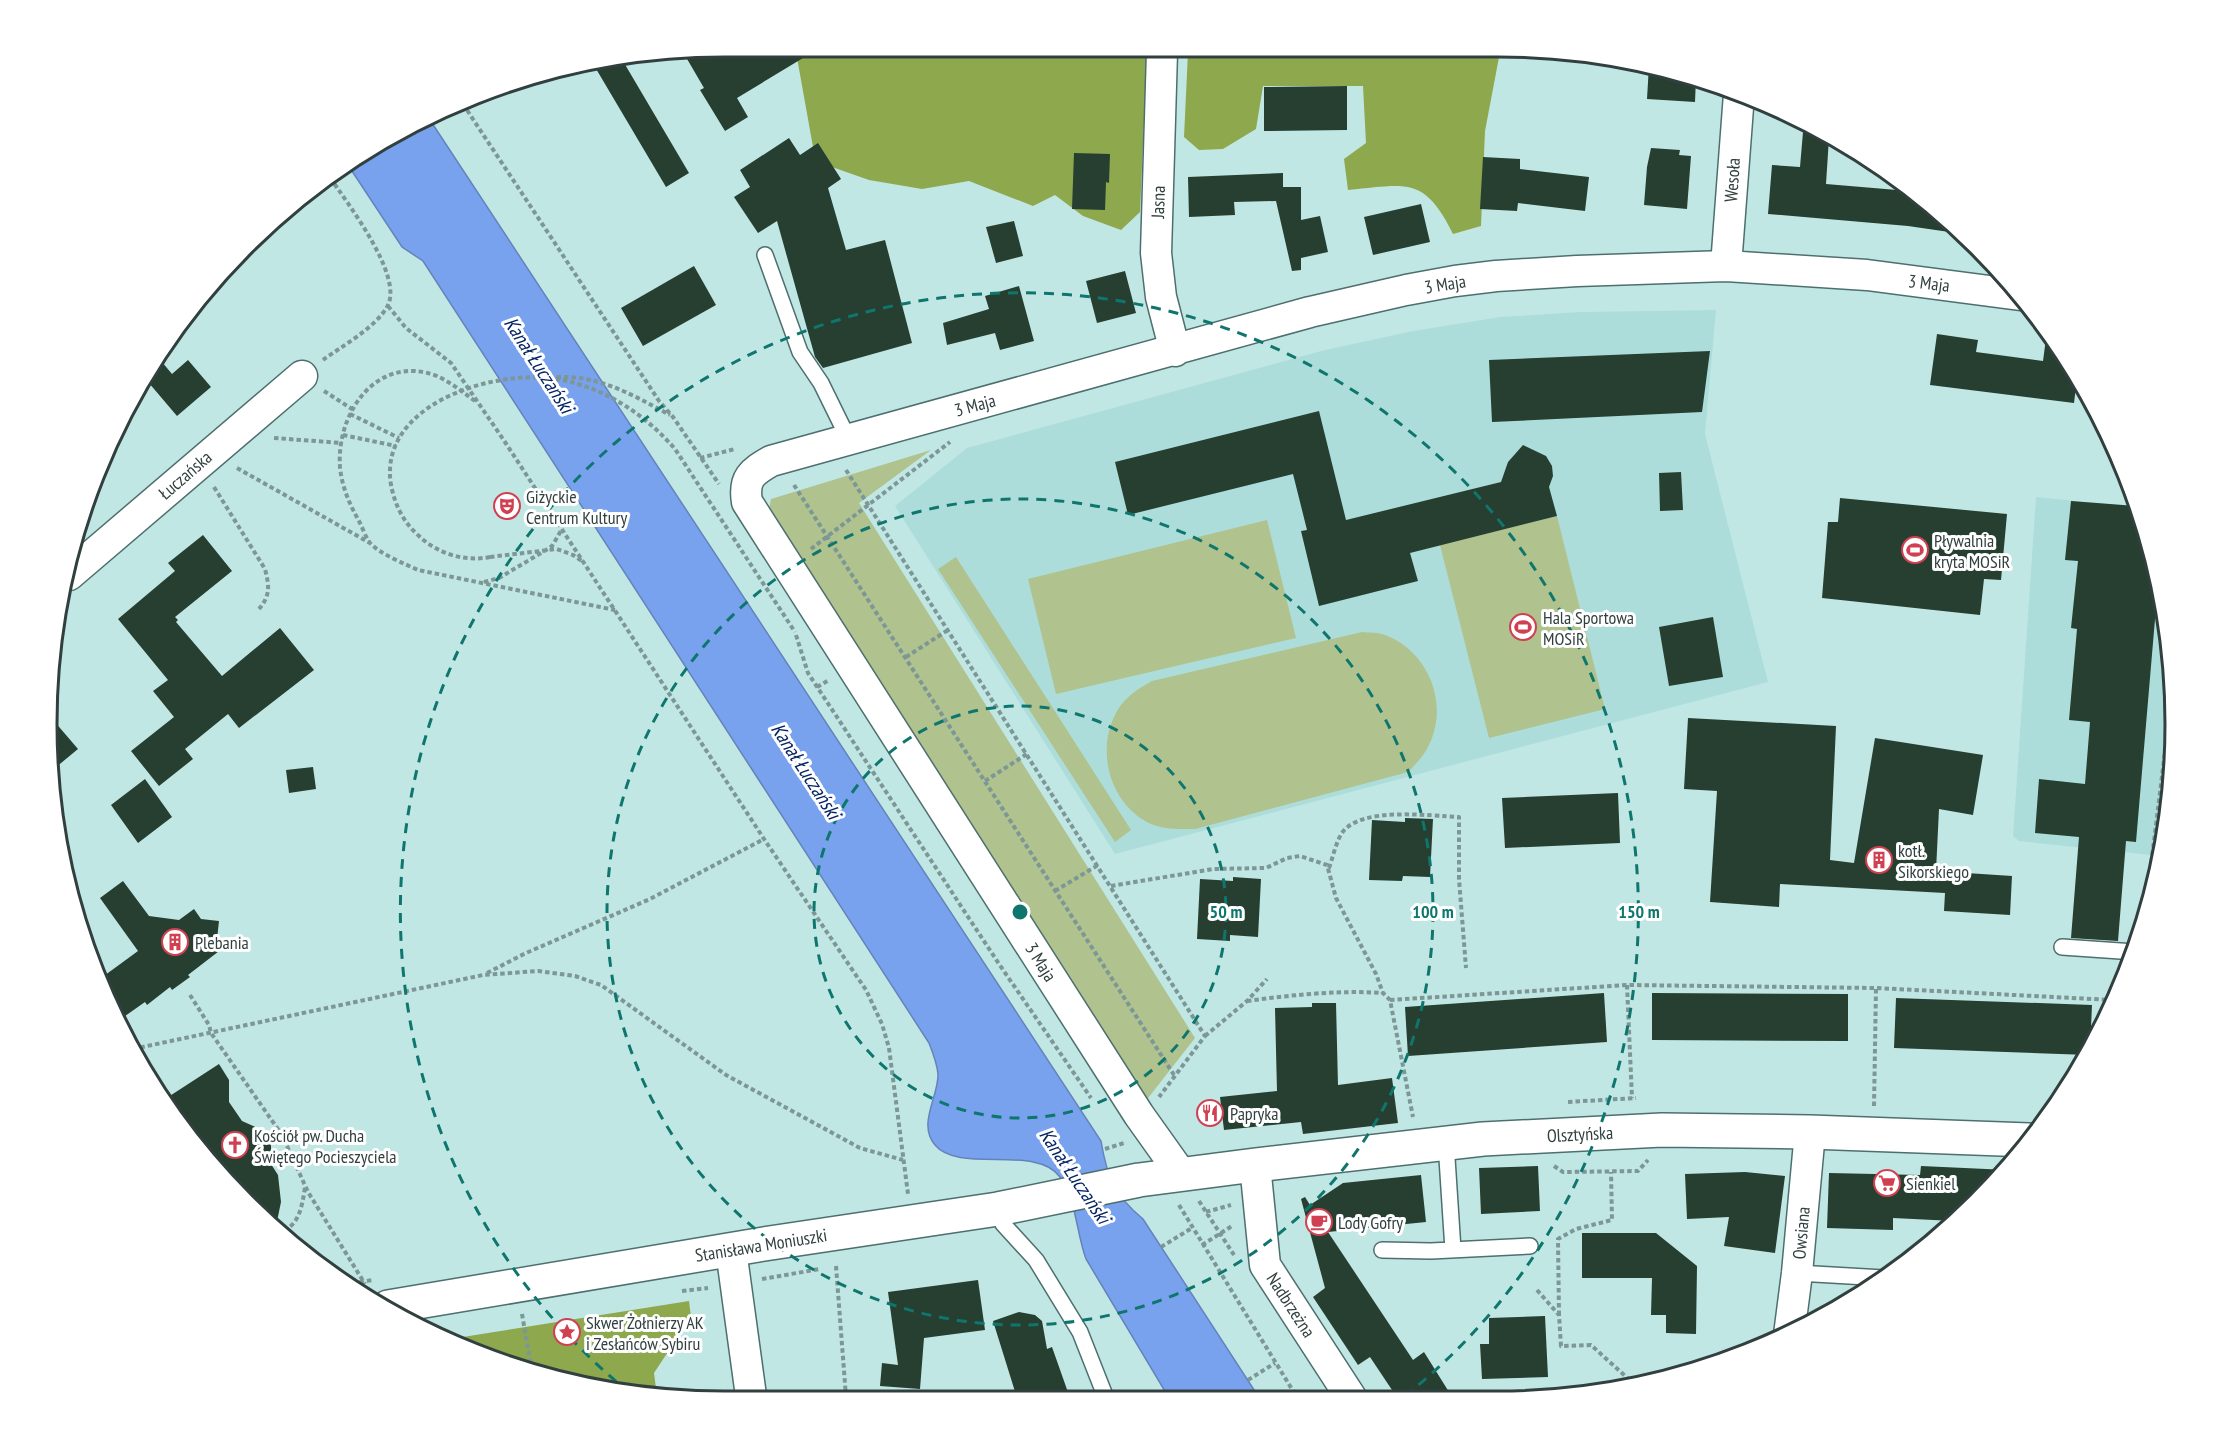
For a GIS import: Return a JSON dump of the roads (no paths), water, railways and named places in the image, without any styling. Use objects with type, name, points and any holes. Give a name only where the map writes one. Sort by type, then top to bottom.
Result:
[{"type":"street","name":"Jasna","points":[[1162,57],[1156,253],[1161,297],[1175,351]]},
{"type":"street","name":"Wesoła","points":[[1726,266],[1737,102]]},
{"type":"street","name":"3 Maja","points":[[1181,1174],[1139,1115],[747,502],[745,490],[754,471],[771,461],[853,453],[1175,351],[1310,312],[1455,281],[1578,271],[1726,266],[1867,275],[2004,290]]},
{"type":"street","name":"Łuczańska","points":[[76,569],[302,376]]},
{"type":"street","name":"Olsztyńska","points":[[1133,1181],[1483,1139],[1662,1130],[1810,1132],[2019,1140]]},
{"type":"street","name":"Owsiana","points":[[1791,1323],[1810,1132]]},
{"type":"street","name":"Nadbrzeżna","points":[[1254,1165],[1265,1265],[1347,1391]]},
{"type":"street","name":"Stanisława Moniuszki","points":[[381,1296],[731,1250],[1014,1206],[1133,1181]]},
{"type":"street","points":[[731,1250],[750,1391]]},
{"type":"lane","points":[[765,255],[800,352],[821,383],[853,453]]},
{"type":"lane","points":[[2062,946],[2125,951]]},
{"type":"lane","points":[[1446,1143],[1453,1250]]},
{"type":"lane","points":[[1014,1206],[1003,1224],[1036,1260],[1080,1332],[1103,1391]]},
{"type":"lane","points":[[1382,1250],[1453,1250],[1530,1246]]},
{"type":"lane","points":[[1797,1273],[1871,1277]]},
{"type":"water","name":"Kanał Łuczański","points":[[433,124],[1101,1141],[1113,1184],[1125,1202],[1143,1219],[1255,1391],[1165,1391],[1086,1259],[1070,1197],[1060,1177],[1049,1167],[1034,1162],[961,1158],[946,1153],[935,1145],[930,1137],[928,1119],[938,1074],[929,1043],[423,261],[402,247],[351,170],[390,146]]},
{"type":"place","name":"Giżyckie Centrum Kultury","points":[[507,506]]},
{"type":"place","name":"Pływalnia kryta MOSiR","points":[[1915,550]]},
{"type":"place","name":"Hala Sportowa MOSiR","points":[[1523,627]]},
{"type":"place","name":"kotł. Sikorskiego","points":[[1879,860]]},
{"type":"place","name":"Plebania","points":[[175,942]]},
{"type":"place","name":"Papryka","points":[[1210,1113]]},
{"type":"place","name":"Kościół pw. Ducha Świętego Pocieszyciela","points":[[235,1145]]},
{"type":"place","name":"Sienkiel","points":[[1887,1183]]},
{"type":"place","name":"Lody Gofry","points":[[1319,1222]]},
{"type":"place","name":"Skwer Żołnierzy AK i Zesłańców Sybiru","points":[[567,1332]]}]
